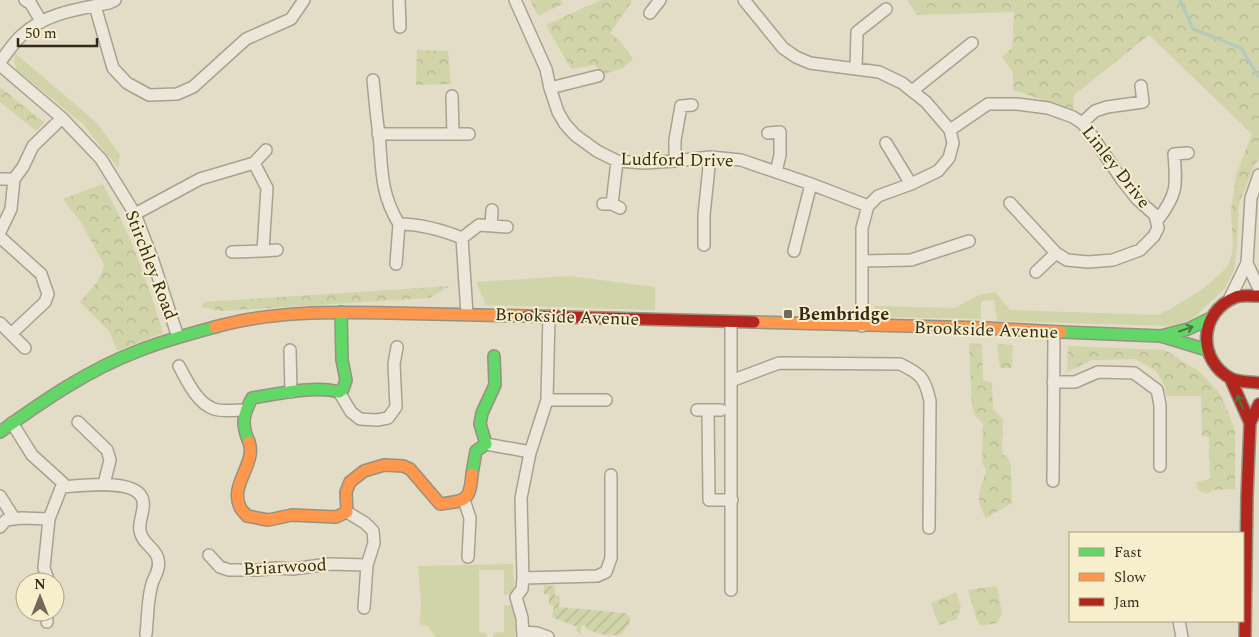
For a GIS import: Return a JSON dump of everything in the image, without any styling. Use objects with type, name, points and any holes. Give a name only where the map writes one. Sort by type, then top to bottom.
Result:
[{"type":"street","points":[[25,0],[31,4],[41,21]]},
{"type":"street","points":[[0,64],[21,35],[41,21],[65,12],[109,3],[115,0]]},
{"type":"street","points":[[95,6],[113,68],[127,83],[148,95],[178,94],[193,87],[246,39],[291,19],[304,0]]},
{"type":"street","points":[[400,0],[400,26]]},
{"type":"street","name":"Ludford Drive","points":[[515,0],[546,69],[558,112],[565,124],[575,135],[597,151],[617,161],[645,163],[710,156],[741,160],[868,206]]},
{"type":"street","points":[[650,13],[660,0]]},
{"type":"street","points":[[744,0],[783,48],[796,57],[810,63],[879,72],[902,83],[926,102],[950,130],[952,143],[949,158],[938,171],[911,184],[878,196],[868,206],[862,228],[862,326]]},
{"type":"street","points":[[856,70],[857,32],[886,9]]},
{"type":"street","points":[[912,91],[972,43]]},
{"type":"street","name":"Stirchley Road","points":[[0,64],[62,118],[101,159],[135,214],[178,337]]},
{"type":"street","points":[[550,88],[598,76]]},
{"type":"street","points":[[373,80],[380,163],[386,198],[390,210],[399,224],[396,264]]},
{"type":"street","points":[[1082,122],[1095,111],[1107,107],[1143,102],[1141,86]]},
{"type":"street","points":[[452,96],[452,134]]},
{"type":"street","points":[[675,161],[675,140],[683,103]]},
{"type":"street","name":"Linley Drive","points":[[950,130],[988,104],[1017,104],[1048,108],[1073,117],[1082,122],[1137,199],[1156,215],[1158,228],[1154,236],[1140,250],[1113,260],[1088,262],[1066,260],[1056,252],[1010,202]]},
{"type":"street","points":[[0,232],[11,209],[14,179],[23,168],[33,146],[62,118]]},
{"type":"street","points":[[768,133],[780,127],[780,156],[776,172]]},
{"type":"street","points":[[378,134],[469,134]]},
{"type":"street","points":[[886,143],[911,184]]},
{"type":"street","points":[[135,214],[200,179],[254,163],[266,150]]},
{"type":"street","points":[[1158,221],[1169,207],[1174,194],[1176,174],[1174,154],[1188,153]]},
{"type":"street","points":[[704,245],[704,215],[710,156]]},
{"type":"street","points":[[612,205],[617,161]]},
{"type":"street","points":[[254,163],[268,188],[263,251]]},
{"type":"street","points":[[1229,300],[1247,263],[1251,198],[1259,175]]},
{"type":"street","points":[[0,179],[14,179]]},
{"type":"street","points":[[794,251],[810,184]]},
{"type":"street","points":[[491,226],[492,210]]},
{"type":"street","points":[[399,224],[411,224],[444,231],[462,238]]},
{"type":"street","points":[[462,238],[479,225],[507,227]]},
{"type":"street","points":[[0,237],[41,274],[48,294],[45,302],[11,334]]},
{"type":"street","points":[[462,238],[467,314]]},
{"type":"street","points":[[862,261],[911,260],[969,241]]},
{"type":"street","points":[[232,252],[277,250]]},
{"type":"street","points":[[1036,272],[1056,252]]},
{"type":"street","points":[[1247,263],[1259,289]]},
{"type":"street","points":[[1259,296],[1240,296],[1229,300],[1211,318],[1206,331],[1207,350],[1216,368],[1231,380],[1245,384],[1259,383]]},
{"type":"street","points":[[339,392],[343,389],[346,380],[342,360],[341,312]]},
{"type":"street","name":"Brookside Avenue","points":[[0,432],[40,403],[91,373],[137,351],[231,322],[286,314],[341,312],[467,314],[897,328],[986,328],[1161,336],[1207,350]]},
{"type":"street","points":[[548,637],[537,633],[523,635],[522,618],[516,597],[522,589],[523,578],[521,498],[530,453],[547,400],[549,316]]},
{"type":"street","name":"Brookside Avenue","points":[[1161,336],[1188,329],[1211,318]]},
{"type":"street","points":[[731,322],[731,590]]},
{"type":"street","points":[[0,323],[25,348]]},
{"type":"street","points":[[1053,482],[1054,332]]},
{"type":"street","points":[[346,512],[336,517],[292,515],[268,520],[247,516],[239,506],[238,487],[250,459],[251,448],[243,428],[246,410],[252,398],[290,392],[330,389],[339,392],[351,412],[360,419],[376,420],[388,418],[396,408],[394,364],[397,347]]},
{"type":"street","points":[[290,350],[290,392]]},
{"type":"street","points":[[486,444],[480,424],[482,413],[495,385],[494,356]]},
{"type":"street","points":[[731,381],[779,363],[900,364],[918,373],[927,387],[930,401],[929,528]]},
{"type":"street","points":[[179,366],[188,383],[204,402],[215,409],[246,410]]},
{"type":"street","points":[[1053,382],[1075,382],[1098,372],[1134,373],[1157,390],[1160,405],[1160,466]]},
{"type":"street","points":[[1231,380],[1250,423]]},
{"type":"street","points":[[547,400],[606,400]]},
{"type":"street","points":[[1245,637],[1250,423],[1259,404]]},
{"type":"street","points":[[721,410],[703,410],[709,500],[732,500]]},
{"type":"street","points":[[78,422],[107,450],[110,460],[104,484]]},
{"type":"street","points":[[12,423],[32,455],[63,483],[49,519],[44,568],[45,572]]},
{"type":"street","points":[[346,512],[346,489],[353,476],[366,469],[388,465],[402,465],[412,470],[424,487],[440,504],[456,504],[467,498],[472,486],[472,467],[476,451],[486,444],[530,453]]},
{"type":"street","points":[[523,578],[597,576],[606,572],[611,558],[611,475]]},
{"type":"street","points":[[62,487],[104,484],[129,487],[140,494],[143,500],[140,532],[148,546],[156,552],[159,564],[152,587],[146,634]]},
{"type":"street","points":[[0,496],[14,518]]},
{"type":"street","points":[[464,500],[470,518],[468,556]]},
{"type":"street","points":[[346,512],[365,523],[373,532],[374,543],[367,565],[364,608]]},
{"type":"street","points":[[0,527],[6,520],[14,518],[49,519]]},
{"type":"street","name":"Briarwood","points":[[209,555],[220,567],[229,570],[293,569],[328,564],[367,565]]},
{"type":"street","points":[[1179,622],[1182,637]]},
{"type":"green space","points":[[530,0],[561,0],[563,4],[538,16]]},
{"type":"green space","points":[[601,0],[633,0],[610,33],[620,41],[633,59],[623,68],[604,74],[595,65],[571,69],[546,25]]},
{"type":"green space","points":[[907,0],[1259,0],[1259,159],[1255,164],[1239,203],[1237,246],[1233,246],[1231,210],[1236,175],[1252,134],[1149,35],[1074,95],[1073,110],[1013,90],[1013,72],[1002,57],[1012,48],[1014,12],[917,15]]},
{"type":"green space","points":[[417,50],[448,51],[451,84],[416,85]]},
{"type":"green space","points":[[15,53],[97,123],[120,155],[118,168],[83,124],[17,70],[14,62]]},
{"type":"green space","points":[[0,87],[44,122],[36,131],[0,102]]},
{"type":"green space","points":[[102,184],[121,220],[137,257],[163,333],[117,351],[109,331],[80,302],[98,280],[104,265],[81,222],[63,199]]},
{"type":"green space","points":[[1233,246],[1237,246],[1234,270],[1225,288],[1197,315],[1181,324],[1170,326],[997,321],[994,300],[981,301],[981,319],[883,317],[873,306],[955,308],[979,295],[995,292],[1010,310],[1158,315],[1186,300],[1214,280],[1228,265]]},
{"type":"green space","points":[[570,276],[655,287],[655,310],[486,305],[476,282]]},
{"type":"green space","points":[[450,286],[430,298],[221,311],[201,307],[204,302]]},
{"type":"green space","points":[[969,343],[982,344],[983,380],[992,383],[993,409],[1003,419],[1002,454],[1007,456],[1011,466],[1012,503],[986,518],[979,499],[986,470],[982,463],[983,424],[975,415],[972,406]]},
{"type":"green space","points":[[997,344],[1013,345],[1012,368],[1000,368]]},
{"type":"green space","points":[[1068,346],[1165,350],[1200,372],[1220,394],[1235,430],[1235,489],[1213,490],[1207,494],[1198,490],[1196,482],[1210,479],[1209,437],[1202,436],[1201,396],[1166,396],[1164,384],[1155,370],[1135,359],[1092,360],[1067,372]]},
{"type":"green space","points":[[513,564],[514,586],[516,588],[512,593],[504,595],[504,570],[479,570],[479,632],[486,633],[487,637],[435,637],[428,626],[419,624],[421,606],[418,566]]},
{"type":"green space","points":[[544,585],[555,586],[555,596],[560,596],[559,607],[626,613],[630,618],[629,626],[627,626],[622,634],[612,635],[586,629],[586,626],[582,625],[580,633],[576,631],[577,627],[552,617],[554,606],[549,605],[549,594],[544,594]]},
{"type":"green space","points":[[997,586],[1002,614],[997,623],[981,626],[977,620],[968,590]]},
{"type":"green space","points":[[956,592],[961,607],[957,619],[939,625],[931,603]]},
{"type":"green space","points":[[504,605],[510,605],[513,608],[515,635],[514,637],[493,637],[493,633],[504,632]]},
{"type":"waterway","points":[[1180,0],[1193,29],[1241,48],[1258,76]]},
{"type":"traffic: fast","points":[[249,442],[244,420],[252,398],[296,391],[320,389],[339,392],[343,389],[346,380],[342,360],[341,312]]},
{"type":"traffic: fast","points":[[1161,336],[1188,329],[1211,318]]},
{"type":"traffic: fast","points":[[0,432],[49,398],[101,367],[147,347],[215,327]]},
{"type":"traffic: fast","points":[[1061,332],[1161,336],[1207,350]]},
{"type":"traffic: fast","points":[[472,474],[476,451],[486,444],[480,424],[482,413],[495,385],[494,356]]},
{"type":"traffic: slow","points":[[215,327],[279,315],[323,313],[527,316]]},
{"type":"traffic: slow","points":[[754,322],[986,328],[1061,332]]},
{"type":"traffic: slow","points":[[249,442],[249,458],[240,482],[238,499],[241,508],[247,516],[268,520],[292,515],[336,517],[347,512],[346,492],[350,482],[364,471],[384,465],[403,466],[410,469],[440,504],[456,502],[465,498],[470,490],[472,474]]},
{"type":"traffic: jam","points":[[1259,296],[1238,296],[1223,304],[1214,314],[1209,325],[1207,337],[1208,349],[1213,361],[1221,371],[1235,380],[1259,383]]},
{"type":"traffic: jam","points":[[527,316],[754,322]]},
{"type":"traffic: jam","points":[[1231,380],[1250,423]]},
{"type":"traffic: jam","points":[[1245,637],[1250,423],[1259,404]]},
{"type":"place","name":"Bembridge","points":[[788,314]]}]
